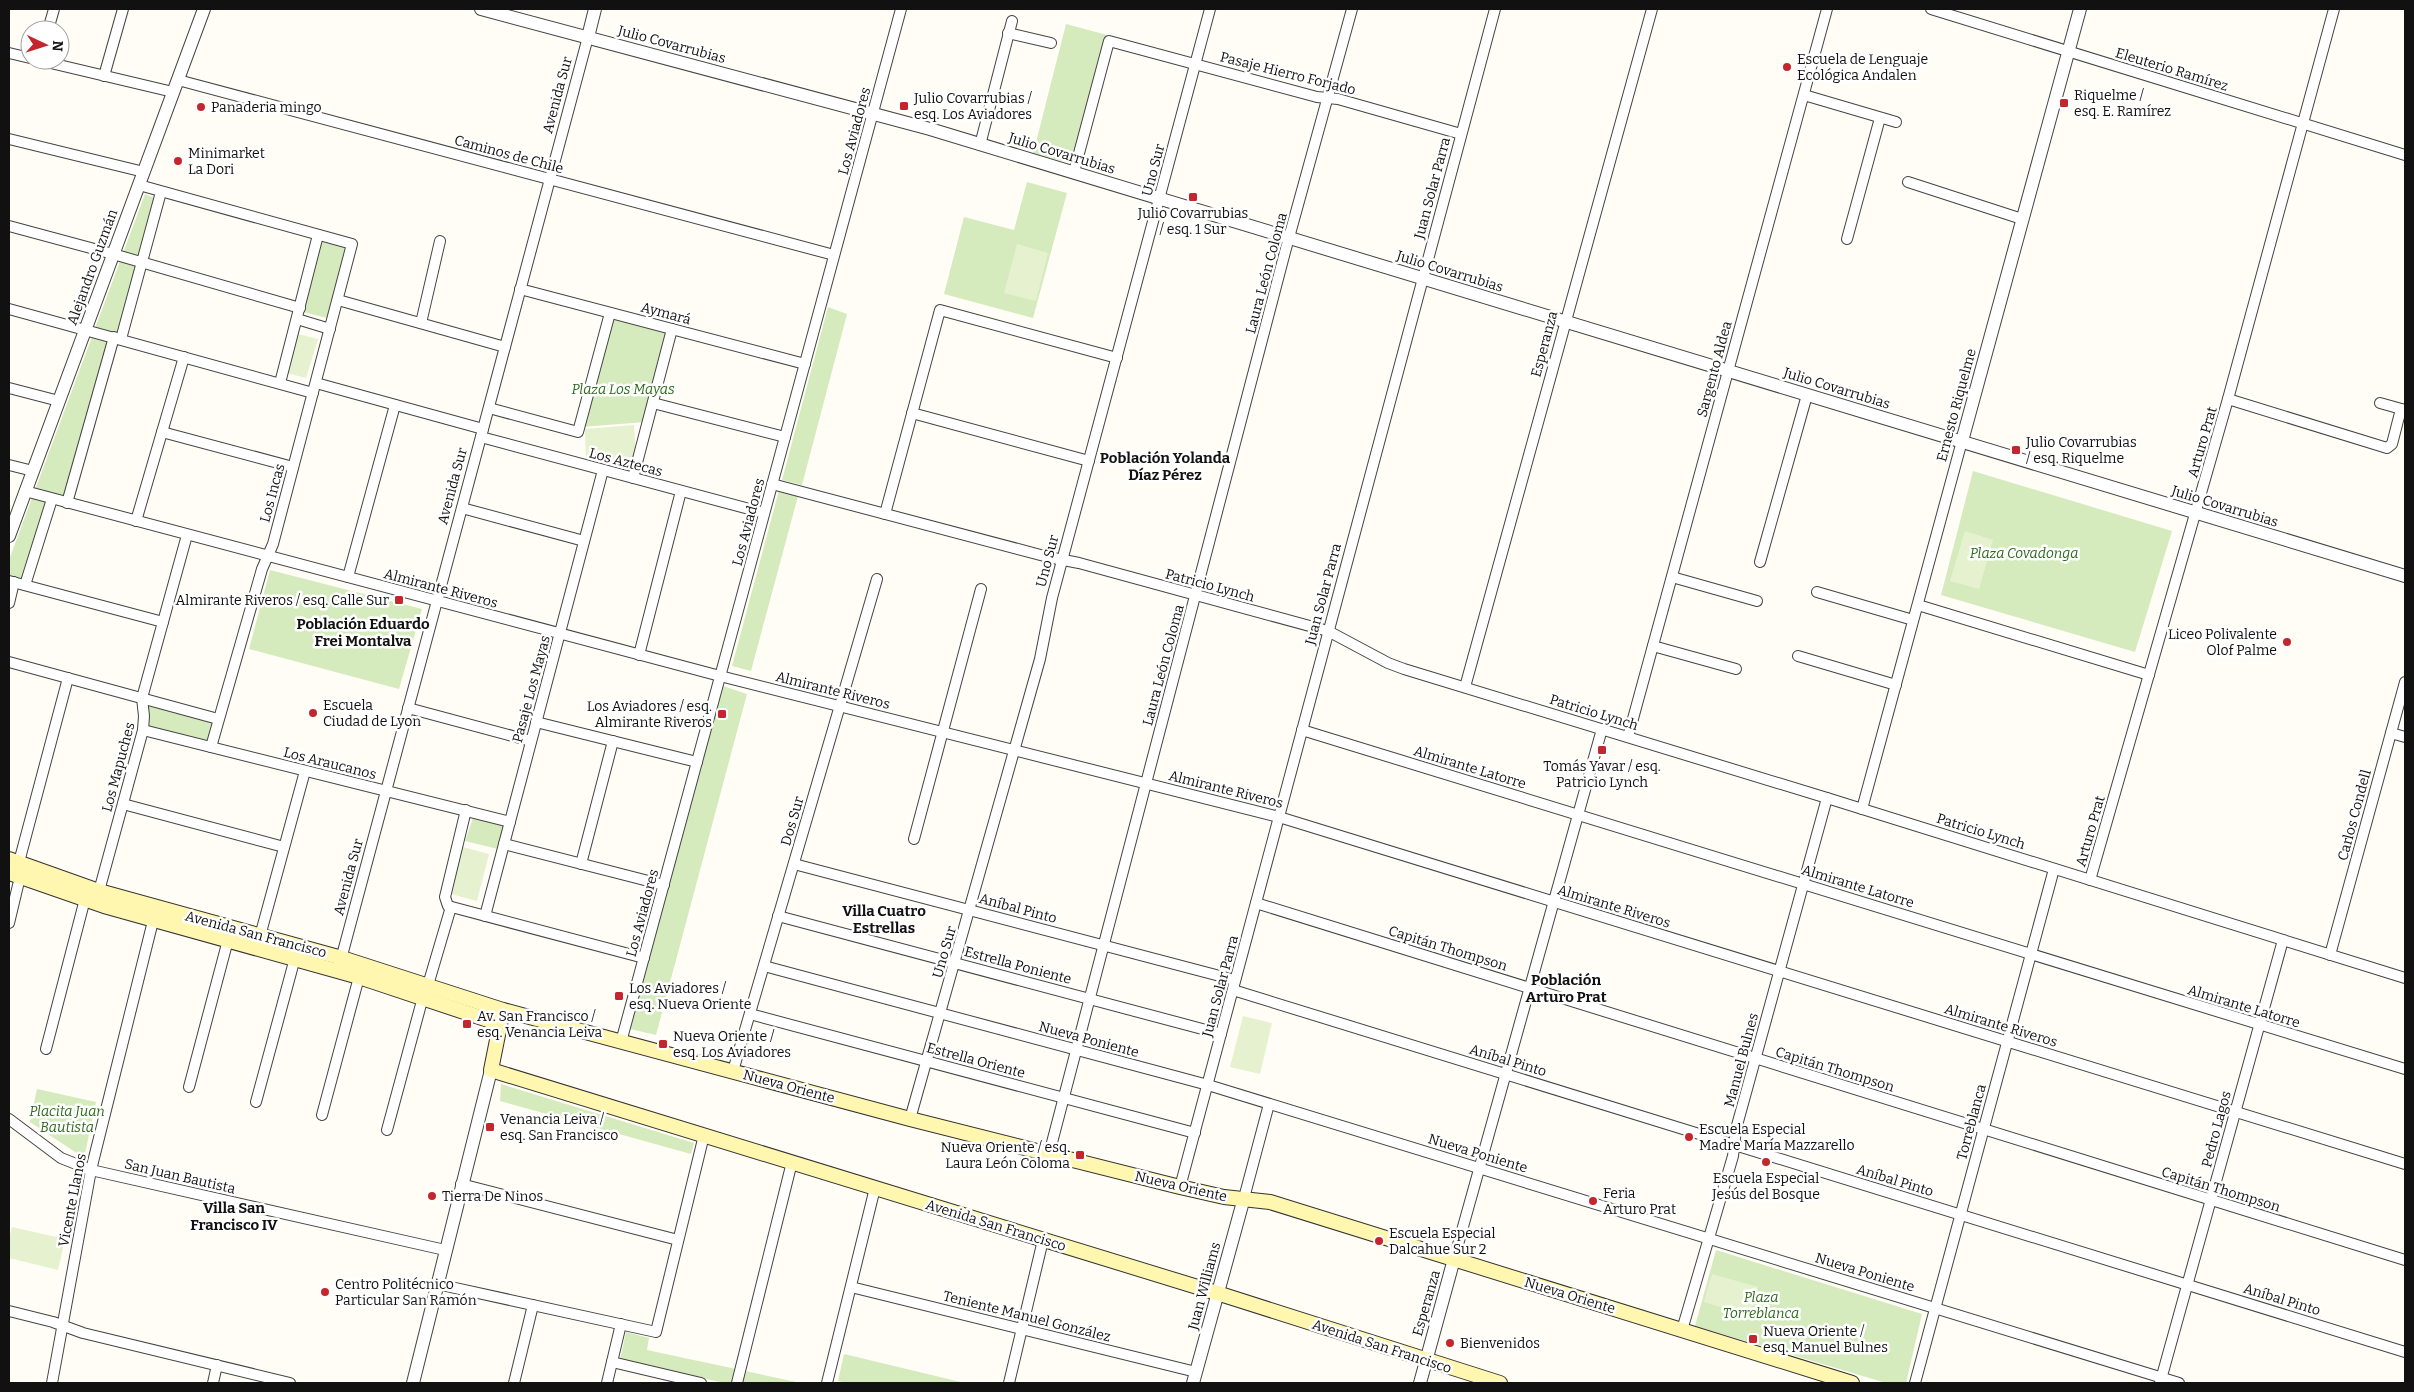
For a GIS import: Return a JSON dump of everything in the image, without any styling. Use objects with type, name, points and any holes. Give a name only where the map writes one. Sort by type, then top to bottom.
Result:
[{"type":"main road","name":"Avenida San Francisco","points":[[14,860],[228,940],[295,958],[340,964],[359,977],[426,991]]},
{"type":"main road","name":"Avenida San Francisco","points":[[14,875],[85,899],[260,936],[502,1017]]},
{"type":"main road","name":"Nueva Oriente","points":[[502,1017],[621,1042],[910,1119],[1212,1195],[1270,1202],[1852,1383]]},
{"type":"main road","points":[[491,1070],[502,1017]]},
{"type":"main road","name":"Avenida San Francisco","points":[[491,1070],[1216,1293],[1500,1383]]},
{"type":"street","points":[[104,76],[123,9]]},
{"type":"street","name":"Alejandro Guzmán","points":[[9,536],[204,9]]},
{"type":"street","name":"Julio Covarrubias","points":[[481,9],[980,144],[2405,576]]},
{"type":"street","name":"Avenida Sur","points":[[340,964],[595,9]]},
{"type":"street","name":"Los Aviadores","points":[[621,1042],[901,9]]},
{"type":"street","name":"Uno Sur","points":[[910,1119],[1040,659],[1052,598],[1210,9]]},
{"type":"street","name":"Laura León Coloma","points":[[1049,1154],[1289,238],[1352,9]]},
{"type":"street","name":"Juan Solar Parra","points":[[1180,1187],[1421,278],[1495,9]]},
{"type":"street","name":"Esperanza","points":[[1465,687],[1652,9]]},
{"type":"street","name":"Sargento Aldea","points":[[1628,737],[1828,9]]},
{"type":"street","name":"Eleuterio Ramírez","points":[[1931,9],[2405,155]]},
{"type":"street","name":"Ernesto Riquelme","points":[[1862,809],[2080,9]]},
{"type":"street","name":"Arturo Prat","points":[[2090,880],[2228,399],[2334,9]]},
{"type":"street","points":[[980,144],[1012,21]]},
{"type":"street","points":[[1008,33],[1051,43]]},
{"type":"street","name":"Pasaje Hierro Forjado","points":[[1074,172],[1109,41],[1317,97],[1338,99],[1461,134]]},
{"type":"street","points":[[70,68],[173,92]]},
{"type":"street","name":"Caminos de Chile","points":[[178,80],[834,255]]},
{"type":"street","points":[[1804,95],[1896,122]]},
{"type":"street","points":[[1847,239],[1880,118]]},
{"type":"street","points":[[9,139],[144,172]]},
{"type":"street","points":[[1908,182],[2022,219]]},
{"type":"street","points":[[139,186],[318,235],[280,383]]},
{"type":"street","points":[[67,503],[143,262],[161,192]]},
{"type":"street","points":[[9,226],[143,262],[300,308]]},
{"type":"street","name":"Los Incas","points":[[211,747],[293,467],[352,244],[318,235]]},
{"type":"street","points":[[421,323],[440,241]]},
{"type":"street","name":"Aymará","points":[[520,290],[805,364]]},
{"type":"street","points":[[338,300],[505,347]]},
{"type":"street","name":"Los Aztecas","points":[[9,309],[280,383],[395,405],[603,470],[764,513]]},
{"type":"street","points":[[885,514],[940,310],[1116,358]]},
{"type":"street","name":"Los Aztecas","points":[[488,408],[578,432],[610,313]]},
{"type":"street","points":[[297,319],[330,329]]},
{"type":"street","points":[[633,478],[672,329]]},
{"type":"street","points":[[136,521],[184,356]]},
{"type":"street","points":[[9,388],[59,401]]},
{"type":"street","points":[[1760,562],[1807,394]]},
{"type":"street","points":[[2228,399],[2387,448],[2392,444],[2403,410],[2380,403]]},
{"type":"street","points":[[653,403],[785,437]]},
{"type":"street","points":[[348,577],[395,405]]},
{"type":"street","points":[[912,413],[1089,461]]},
{"type":"street","points":[[162,432],[293,467]]},
{"type":"street","points":[[9,465],[33,471]]},
{"type":"street","name":"Pasaje Los Mayas","points":[[485,916],[603,470]]},
{"type":"street","name":"Patricio Lynch","points":[[772,484],[1328,631],[1388,663],[2405,978]]},
{"type":"street","name":"Almirante Riveros","points":[[25,491],[720,676],[1279,817],[2405,1164]]},
{"type":"street","points":[[639,654],[682,491]]},
{"type":"street","points":[[25,585],[52,499]]},
{"type":"street","points":[[462,508],[584,541]]},
{"type":"street","name":"Los Mapuches","points":[[99,891],[143,730],[142,698],[187,535]]},
{"type":"street","points":[[1672,577],[1757,601]]},
{"type":"street","name":"Dos Sur","points":[[733,1071],[877,579]]},
{"type":"street","points":[[9,604],[12,581],[163,622]]},
{"type":"street","points":[[914,839],[981,589]]},
{"type":"street","points":[[1817,592],[1913,620]]},
{"type":"street","points":[[1918,605],[2149,675]]},
{"type":"street","points":[[1653,646],[1736,669]]},
{"type":"street","points":[[1798,656],[1896,685]]},
{"type":"street","points":[[9,662],[218,719]]},
{"type":"street","points":[[14,860],[68,678]]},
{"type":"street","name":"Carlos Condell","points":[[2330,955],[2405,682]]},
{"type":"street","points":[[408,708],[531,741]]},
{"type":"street","points":[[536,722],[697,762]]},
{"type":"street","points":[[1454,1259],[1602,729]]},
{"type":"street","name":"Los Araucanos","points":[[143,730],[510,822]]},
{"type":"street","name":"Almirante Latorre","points":[[1302,730],[2405,1069]]},
{"type":"street","points":[[2391,733],[2405,737]]},
{"type":"street","points":[[582,864],[614,741]]},
{"type":"street","points":[[260,936],[305,771]]},
{"type":"street","name":"Manuel Bulnes","points":[[1682,1330],[1734,1145],[1736,1129],[1827,798]]},
{"type":"street","points":[[123,804],[284,848]]},
{"type":"street","points":[[387,1130],[448,905],[466,810]]},
{"type":"street","points":[[504,844],[664,885]]},
{"type":"street","name":"Aníbal Pinto","points":[[794,864],[1104,945],[1234,985],[1506,1074],[2405,1352]]},
{"type":"street","name":"Torreblanca","points":[[1915,1383],[2054,869]]},
{"type":"street","points":[[9,923],[14,875]]},
{"type":"street","points":[[46,1049],[85,899]]},
{"type":"street","name":"Capitán Thompson","points":[[1256,903],[2405,1260]]},
{"type":"street","points":[[448,905],[644,958]]},
{"type":"street","name":"Vicente Llanos","points":[[52,1383],[91,1170],[155,914]]},
{"type":"street","name":"Estrella Poniente","points":[[778,916],[1221,1034]]},
{"type":"street","points":[[188,1087],[228,940]]},
{"type":"street","name":"Pedro Lagos","points":[[2161,1381],[2283,940]]},
{"type":"street","points":[[256,1102],[295,958]]},
{"type":"street","name":"Nueva Poniente","points":[[764,966],[1208,1085],[1935,1308],[2161,1381],[2179,1383]]},
{"type":"street","points":[[322,1116],[359,977]]},
{"type":"street","name":"Estrella Oriente","points":[[750,1014],[1195,1133]]},
{"type":"street","points":[[413,1383],[461,1184],[491,1070]]},
{"type":"street","points":[[1244,1198],[1269,1104]]},
{"type":"street","name":"San Juan Bautista","points":[[9,1119],[60,1158],[91,1170],[445,1250]]},
{"type":"street","points":[[437,1284],[656,1332],[704,1135]]},
{"type":"street","points":[[737,1383],[792,1162]]},
{"type":"street","points":[[461,1184],[678,1240]]},
{"type":"street","points":[[828,1383],[875,1188]]},
{"type":"street","name":"Juan Williams","points":[[1195,1378],[1216,1293],[1244,1198]]},
{"type":"street","points":[[1009,1383],[1043,1240]]},
{"type":"street","name":"Esperanza","points":[[1420,1383],[1454,1259]]},
{"type":"street","name":"Teniente Manuel González","points":[[851,1288],[1022,1329],[1195,1378]]},
{"type":"street","points":[[514,1383],[533,1305]]},
{"type":"street","points":[[9,1311],[290,1383]]},
{"type":"street","points":[[607,1383],[621,1324]]},
{"type":"street","points":[[612,1362],[700,1383]]},
{"type":"street","points":[[212,1383],[217,1365]]},
{"type":"green space","points":[[1066,24],[1107,35],[1074,164],[1033,154]]},
{"type":"green space","points":[[1027,182],[1067,193],[1033,318],[944,294],[964,217],[1014,230]]},
{"type":"green space","points":[[145,194],[156,199],[119,334],[65,497],[52,493],[23,583],[9,594],[9,560]]},
{"type":"green space","points":[[321,241],[345,248],[327,318],[303,312]]},
{"type":"green space","points":[[1017,244],[1048,253],[1036,301],[1004,293]]},
{"type":"green space","points":[[828,307],[847,314],[802,485],[782,480]]},
{"type":"green space","name":"Plaza Los Mayas","points":[[611,315],[670,331],[646,422],[580,427]]},
{"type":"green space","points":[[298,334],[318,339],[306,378],[287,373]]},
{"type":"green space","points":[[634,425],[636,457],[586,462],[585,429]]},
{"type":"green space","name":"Plaza Covadonga","points":[[1973,471],[2172,531],[2135,652],[1941,595]]},
{"type":"green space","points":[[779,490],[798,496],[751,671],[732,666]]},
{"type":"green space","points":[[1965,531],[1993,540],[1979,589],[1950,581]]},
{"type":"green space","points":[[270,570],[422,609],[399,689],[249,649]]},
{"type":"green space","points":[[723,686],[747,694],[656,1035],[630,1029]]},
{"type":"green space","points":[[146,703],[215,722],[209,744],[148,729]]},
{"type":"green space","points":[[473,818],[504,826],[498,849],[465,841]]},
{"type":"green space","points":[[463,847],[489,854],[477,901],[451,894]]},
{"type":"green space","points":[[1243,1016],[1272,1023],[1260,1074],[1230,1067]]},
{"type":"green space","points":[[501,1084],[694,1143],[691,1154],[500,1101]]},
{"type":"green space","name":"Placita Juan Bautista","points":[[37,1089],[96,1102],[84,1158],[30,1122]]},
{"type":"green space","points":[[12,1227],[65,1239],[58,1270],[9,1258],[9,1240]]},
{"type":"green space","name":"Plaza Torreblanca","points":[[1716,1250],[1922,1314],[1906,1383],[1886,1383],[1695,1326]]},
{"type":"green space","points":[[1712,1274],[1758,1287],[1750,1316],[1704,1302]]},
{"type":"green space","points":[[626,1332],[649,1338],[647,1350],[801,1383],[725,1383],[620,1360]]},
{"type":"green space","points":[[844,1354],[965,1383],[847,1383],[838,1381]]},
{"type":"place","name":"Escuela de Lenguaje Ecológica Andalen","points":[[1787,67]]},
{"type":"place","name":"Riquelme / esq. E. Ramírez","points":[[2064,103]]},
{"type":"place","name":"Julio Covarrubias / esq. Los Aviadores","points":[[904,106]]},
{"type":"place","name":"Panaderia mingo","points":[[201,107]]},
{"type":"place","name":"Minimarket La Dori","points":[[178,161]]},
{"type":"place","name":"Julio Covarrubias / esq. 1 Sur","points":[[1193,197]]},
{"type":"place","name":"Julio Covarrubias / esq. Riquelme","points":[[2016,450]]},
{"type":"place","name":"Almirante Riveros / esq. Calle Sur","points":[[399,600]]},
{"type":"place","name":"Liceo Polivalente Olof Palme","points":[[2287,642]]},
{"type":"place","name":"Escuela Ciudad de Lyon","points":[[313,713]]},
{"type":"place","name":"Los Aviadores / esq. Almirante Riveros","points":[[722,714]]},
{"type":"place","name":"Tomás Yavar / esq. Patricio Lynch","points":[[1602,750]]},
{"type":"place","name":"Los Aviadores / esq. Nueva Oriente","points":[[619,996]]},
{"type":"place","name":"Av. San Francisco / esq. Venancia Leiva","points":[[467,1024]]},
{"type":"place","name":"Nueva Oriente / esq. Los Aviadores","points":[[663,1044]]},
{"type":"place","name":"Venancia Leiva / esq. San Francisco","points":[[490,1127]]},
{"type":"place","name":"Escuela Especial Madre María Mazzarello","points":[[1689,1137]]},
{"type":"place","name":"Nueva Oriente / esq. Laura León Coloma","points":[[1080,1155]]},
{"type":"place","name":"Escuela Especial Jesús del Bosque","points":[[1766,1162]]},
{"type":"place","name":"Tierra De Ninos","points":[[432,1196]]},
{"type":"place","name":"Feria Arturo Prat","points":[[1593,1201]]},
{"type":"place","name":"Escuela Especial Dalcahue Sur 2","points":[[1379,1241]]},
{"type":"place","name":"Centro Politécnico Particular San Ramón","points":[[325,1292]]},
{"type":"place","name":"Nueva Oriente / esq. Manuel Bulnes","points":[[1753,1339]]},
{"type":"place","name":"Bienvenidos","points":[[1450,1343]]},
{"type":"district","name":"Población Yolanda Díaz Pérez","points":[[1165,466]]},
{"type":"district","name":"Población Eduardo Frei Montalva","points":[[363,632]]},
{"type":"district","name":"Villa Cuatro Estrellas","points":[[884,920]]},
{"type":"district","name":"Población Arturo Prat","points":[[1566,988]]},
{"type":"district","name":"Villa San Francisco IV","points":[[234,1216]]}]
